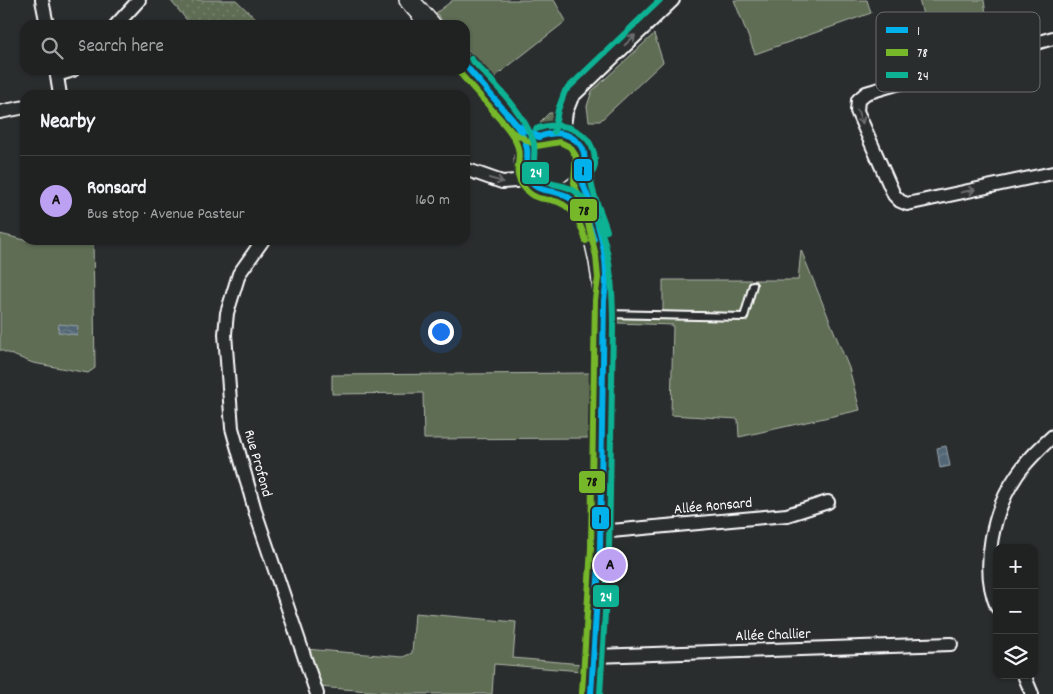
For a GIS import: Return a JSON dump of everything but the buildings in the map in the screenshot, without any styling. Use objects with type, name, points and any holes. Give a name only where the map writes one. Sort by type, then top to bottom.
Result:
[{"type":"main road","points":[[409,0],[427,20]]},
{"type":"main road","points":[[470,71],[533,143]]},
{"type":"main road","points":[[554,132],[563,133],[580,144],[584,153],[586,163],[582,178],[571,189],[561,193],[545,192],[529,180],[525,165],[533,143],[554,132]]},
{"type":"main road","points":[[582,178],[594,213],[604,255],[608,285],[604,307]]},
{"type":"main road","points":[[561,193],[577,204],[589,221],[598,256],[604,307],[600,532],[595,656],[591,694]]},
{"type":"street","points":[[42,0],[46,20]]},
{"type":"street","points":[[121,20],[139,0]]},
{"type":"street","points":[[563,133],[572,96],[673,0]]},
{"type":"street","points":[[1040,42],[1053,38]]},
{"type":"street","points":[[56,75],[59,90]]},
{"type":"street","points":[[876,91],[866,94],[858,100],[857,111],[894,195],[900,201],[907,204],[1053,173]]},
{"type":"street","points":[[0,112],[20,108]]},
{"type":"street","points":[[470,172],[502,182],[529,180]]},
{"type":"street","name":"Rue Profond","points":[[259,245],[239,274],[227,312],[225,339],[232,428],[256,514],[317,694]]},
{"type":"street","points":[[993,594],[990,558],[1000,508],[1016,476],[1027,461],[1053,436]]},
{"type":"street","name":"Allée Ronsard","points":[[600,532],[787,515],[828,502]]},
{"type":"street","name":"Allée Challier","points":[[595,656],[951,644]]},
{"type":"street","points":[[1026,679],[1032,694]]},
{"type":"lane","points":[[604,307],[744,317],[754,285]]},
{"type":"green space","points":[[170,0],[236,0],[257,20],[187,20]]},
{"type":"green space","points":[[453,0],[554,0],[566,21],[492,79],[470,53],[470,20],[442,20],[436,13]]},
{"type":"green space","points":[[734,0],[867,0],[871,13],[755,54]]},
{"type":"green space","points":[[919,0],[984,0],[986,12],[922,12]]},
{"type":"green space","points":[[654,34],[663,62],[600,121],[589,121],[587,106],[592,91]]},
{"type":"green space","points":[[549,113],[559,113],[561,117],[556,126],[540,130],[534,128]]},
{"type":"green space","points":[[0,234],[20,239],[20,245],[93,245],[95,368],[88,373],[33,363],[0,350]]},
{"type":"green space","points":[[801,250],[849,368],[860,410],[739,437],[738,419],[671,415],[673,325],[618,323],[618,312],[663,312],[663,280],[798,280]]},
{"type":"green space","points":[[590,373],[590,438],[424,439],[423,393],[332,394],[332,375]]},
{"type":"green space","points":[[415,613],[516,622],[513,658],[582,664],[582,671],[494,664],[492,694],[408,694],[318,687],[305,649],[403,657],[412,653]]},
{"type":"water","points":[[59,324],[78,326],[77,335],[58,332]]},
{"type":"water","points":[[946,446],[950,466],[940,468],[937,448]]},
{"type":"transit line","name":"24","points":[[554,132],[558,110],[565,91],[660,0]]},
{"type":"transit line","name":"24","points":[[471,59],[506,97],[528,128],[534,144],[534,166],[540,178],[549,183],[571,189],[588,204],[597,219],[608,255],[611,274],[613,327],[609,548],[600,694]]},
{"type":"transit line","name":"1","points":[[470,71],[517,125],[539,137],[556,133],[567,135],[577,141],[584,155],[583,183],[600,231],[606,265],[606,288],[604,300],[600,548],[591,694]]},
{"type":"transit line","name":"78","points":[[462,75],[512,132],[537,146],[560,142],[570,147],[576,156],[574,183],[588,223],[596,256],[598,278],[595,300],[591,548],[582,693]]},
{"type":"transit line","name":"1","points":[[501,107],[524,137],[527,149],[526,170],[528,178],[533,185],[539,188],[570,198],[585,216],[594,239]]},
{"type":"transit line","name":"78","points":[[494,113],[508,129],[518,148],[518,174],[522,185],[527,191],[538,198],[565,205],[578,221],[586,241]]},
{"type":"transit line","name":"24","points":[[536,129],[546,126],[566,127],[576,130],[590,143],[594,153],[595,164],[591,177],[592,185],[607,231]]},
{"type":"place","name":"Ronsard","points":[[610,565]]}]
